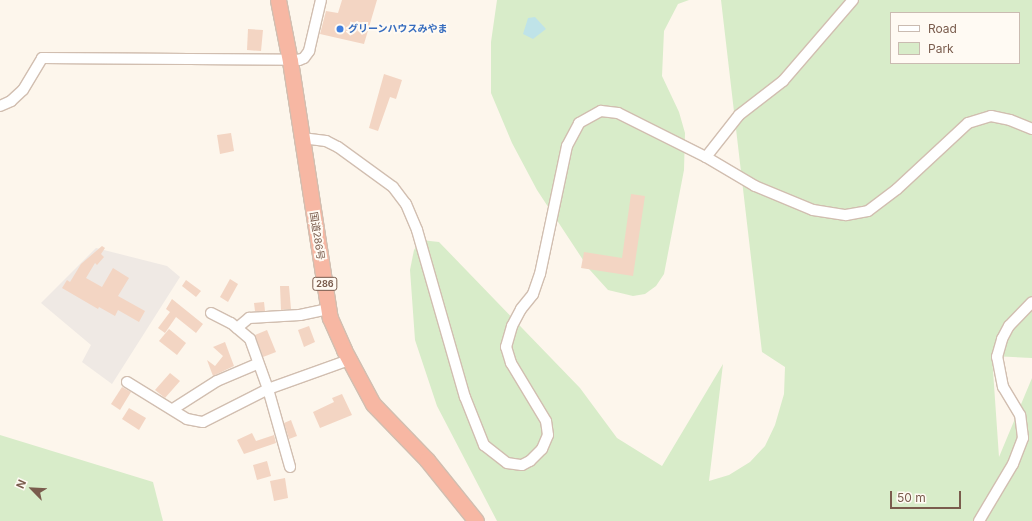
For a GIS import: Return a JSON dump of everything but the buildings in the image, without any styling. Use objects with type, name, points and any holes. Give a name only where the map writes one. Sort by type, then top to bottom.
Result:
[{"type":"highway","name":"国道286号","points":[[278,0],[290,61],[330,318],[349,360],[373,404],[432,466],[476,521]]},
{"type":"street","points":[[0,106],[11,101],[23,90],[42,58],[233,58],[290,61],[304,58],[309,51],[321,0]]},
{"type":"street","points":[[706,157],[739,115],[783,81],[853,0]]},
{"type":"street","points":[[302,138],[326,141],[338,146],[393,187],[406,204],[419,237],[465,397],[484,445],[507,463],[522,464],[530,461],[542,449],[548,436],[546,421],[511,363],[506,347],[512,326],[521,309],[533,294],[540,274],[571,136],[579,122],[592,114],[601,111],[618,113],[706,157],[769,192],[813,210],[846,216],[868,211],[897,189],[968,123],[991,116],[1010,120],[1032,129]]},
{"type":"street","points":[[979,521],[1013,464],[1023,438],[1020,415],[1003,387],[997,357],[1002,339],[1009,326],[1032,302]]},
{"type":"street","points":[[237,328],[249,318],[300,315],[329,309]]},
{"type":"street","points":[[211,313],[237,328],[250,339],[257,364],[268,389],[290,467]]},
{"type":"street","points":[[127,382],[188,419],[203,422],[268,389],[349,360]]},
{"type":"street","points":[[173,409],[217,381],[257,364]]},
{"type":"shaded area","points":[[96,248],[167,266],[180,277],[112,384],[82,362],[91,345],[41,303]]},
{"type":"green space","points":[[497,0],[689,0],[678,4],[664,31],[662,76],[679,112],[685,133],[684,170],[664,274],[656,286],[645,294],[633,296],[608,290],[589,269],[537,190],[512,143],[491,93],[491,42]]},
{"type":"green space","points":[[721,0],[1032,0],[1032,358],[992,356],[999,457],[1032,378],[1032,521],[497,521],[437,406],[415,340],[410,270],[414,250],[421,240],[439,242],[580,388],[617,438],[662,466],[723,364],[709,481],[729,475],[750,462],[765,446],[775,425],[784,394],[785,367],[762,352]]},
{"type":"green space","points":[[0,435],[153,482],[163,521],[0,521]]},
{"type":"water","points":[[535,17],[546,29],[533,39],[523,34],[528,18]]},
{"type":"place","name":"グリーンハウスみやま","points":[[340,29]]}]
